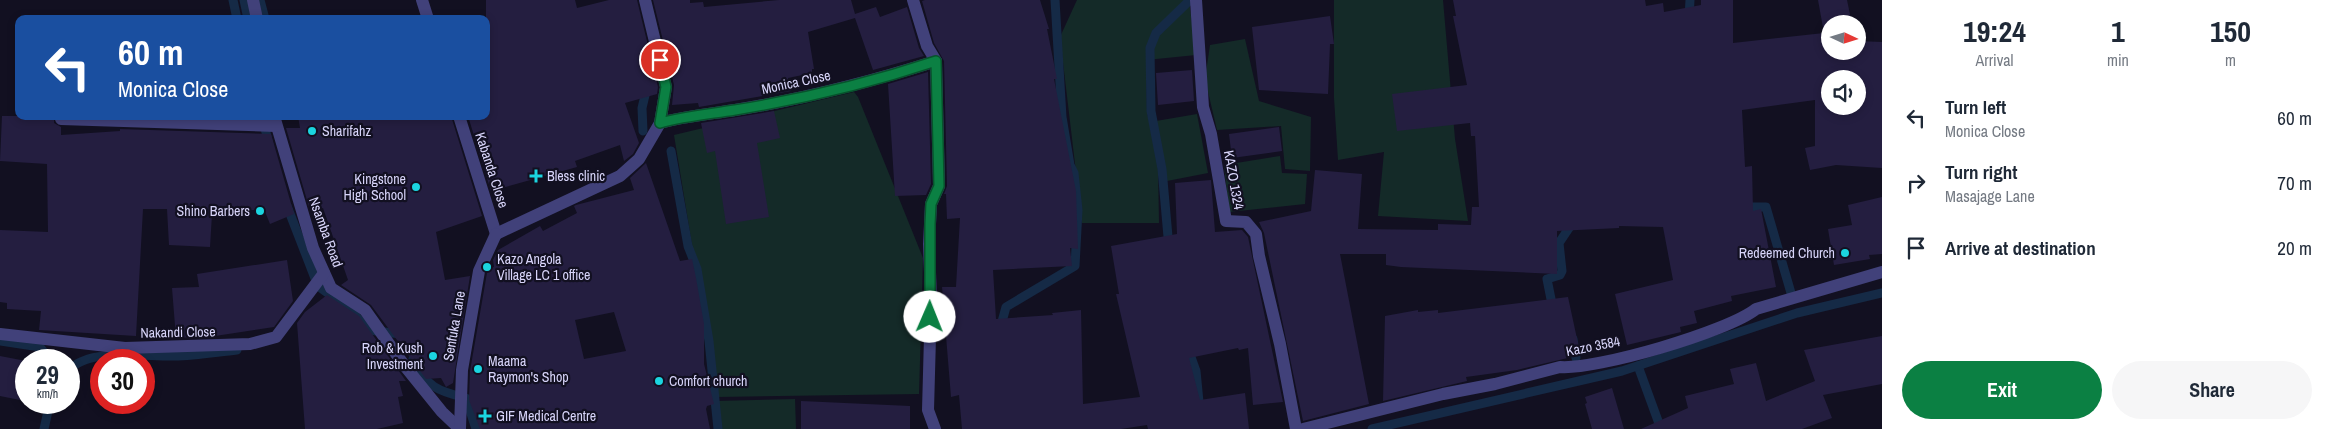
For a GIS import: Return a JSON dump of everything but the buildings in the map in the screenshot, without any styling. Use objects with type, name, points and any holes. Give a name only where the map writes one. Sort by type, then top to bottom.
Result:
[{"type":"street","points":[[254,0],[256,15]]},
{"type":"street","points":[[422,0],[427,15]]},
{"type":"street","points":[[496,234],[620,176],[639,159],[660,123],[666,87],[645,0]]},
{"type":"street","points":[[913,0],[927,46],[936,61],[939,186],[931,204],[928,244],[931,300],[928,410],[935,429]]},
{"type":"street","name":"KAZO 1324","points":[[1196,0],[1203,107],[1211,134],[1226,221],[1246,222],[1256,234],[1296,429]]},
{"type":"street","name":"Monica Close","points":[[660,123],[685,116],[735,110],[874,82],[936,61]]},
{"type":"street","points":[[168,120],[275,121]]},
{"type":"street","name":"Kabanda Close","points":[[460,120],[496,234]]},
{"type":"street","name":"Nsamba Road","points":[[275,121],[313,248],[331,288],[365,310],[404,365],[442,412],[460,429]]},
{"type":"street","name":"Senfuka Lane","points":[[460,429],[462,370],[476,287],[479,271],[496,234]]},
{"type":"street","name":"Kazo 3584","points":[[1303,429],[1560,367],[1571,368],[1659,348],[1721,327],[1747,316],[1756,309],[1882,272]]},
{"type":"street","name":"Nakandi Close","points":[[0,334],[125,348],[250,344],[276,337],[324,273]]},
{"type":"green space","points":[[1077,0],[1189,0],[1196,55],[1146,60],[1147,112],[1158,166],[1159,223],[1082,223],[1060,37]]},
{"type":"green space","points":[[1334,0],[1443,0],[1455,139],[1468,221],[1378,216],[1384,152],[1338,160],[1334,98]]},
{"type":"green space","points":[[1245,39],[1259,101],[1311,117],[1310,171],[1285,169],[1281,126],[1217,130],[1205,79],[1210,45]]},
{"type":"green space","points":[[854,92],[858,97],[923,258],[919,394],[717,397],[674,135]]},
{"type":"green space","points":[[1197,114],[1208,173],[1167,181],[1156,121]]},
{"type":"green space","points":[[1280,156],[1282,173],[1307,174],[1305,204],[1229,212],[1224,165]]},
{"type":"green space","points":[[795,399],[796,429],[719,429],[717,401]]},
{"type":"waterway","points":[[233,0],[236,15]]},
{"type":"waterway","points":[[244,0],[247,15]]},
{"type":"waterway","points":[[260,0],[264,15]]},
{"type":"waterway","points":[[1000,329],[1006,307],[1075,266],[1078,210],[1074,173],[1070,165],[1062,117],[1055,0]]},
{"type":"waterway","points":[[1169,248],[1162,169],[1151,111],[1150,48],[1156,33],[1190,0]]},
{"type":"waterway","points":[[1689,17],[1690,0]]},
{"type":"waterway","points":[[643,131],[642,108],[647,87]]},
{"type":"waterway","points":[[263,120],[269,145]]},
{"type":"waterway","points":[[671,151],[688,246],[697,269],[709,341],[718,429]]},
{"type":"waterway","points":[[287,206],[318,286],[350,309],[368,330],[401,334]]},
{"type":"waterway","points":[[1741,207],[1766,207],[1791,293]]},
{"type":"waterway","points":[[1553,309],[1547,279],[1560,275],[1562,271],[1559,243],[1573,222]]},
{"type":"waterway","points":[[1372,429],[1622,371],[1797,313],[1882,293]]},
{"type":"waterway","points":[[1573,339],[1576,358]]},
{"type":"waterway","points":[[0,341],[40,347],[42,349]]},
{"type":"waterway","points":[[1187,346],[1196,371],[1199,402]]},
{"type":"waterway","points":[[80,363],[91,358],[105,356],[183,356],[237,350]]},
{"type":"waterway","points":[[413,359],[428,382],[447,393],[466,398],[476,429]]},
{"type":"waterway","points":[[1638,366],[1661,429]]},
{"type":"waterway","points":[[44,429],[47,414]]},
{"type":"place","name":"Sharifahz","points":[[312,131]]},
{"type":"place","name":"Bless clinic","points":[[536,176]]},
{"type":"place","name":"Kingstone High School","points":[[416,187]]},
{"type":"place","name":"Shino Barbers","points":[[260,211]]},
{"type":"place","name":"Redeemed Church","points":[[1845,253]]},
{"type":"place","name":"Kazo Angola Village LC 1 office","points":[[487,267]]},
{"type":"place","name":"Rob & Kush Investment","points":[[433,356]]},
{"type":"place","name":"Maama Raymon's Shop","points":[[478,369]]},
{"type":"place","name":"Comfort church","points":[[659,381]]},
{"type":"place","name":"GIF Medical Centre","points":[[485,416]]},
{"type":"route","points":[[660,60],[666,87],[660,123],[685,116],[735,110],[874,82],[936,61],[939,186],[931,204],[928,244],[930,317]]}]
